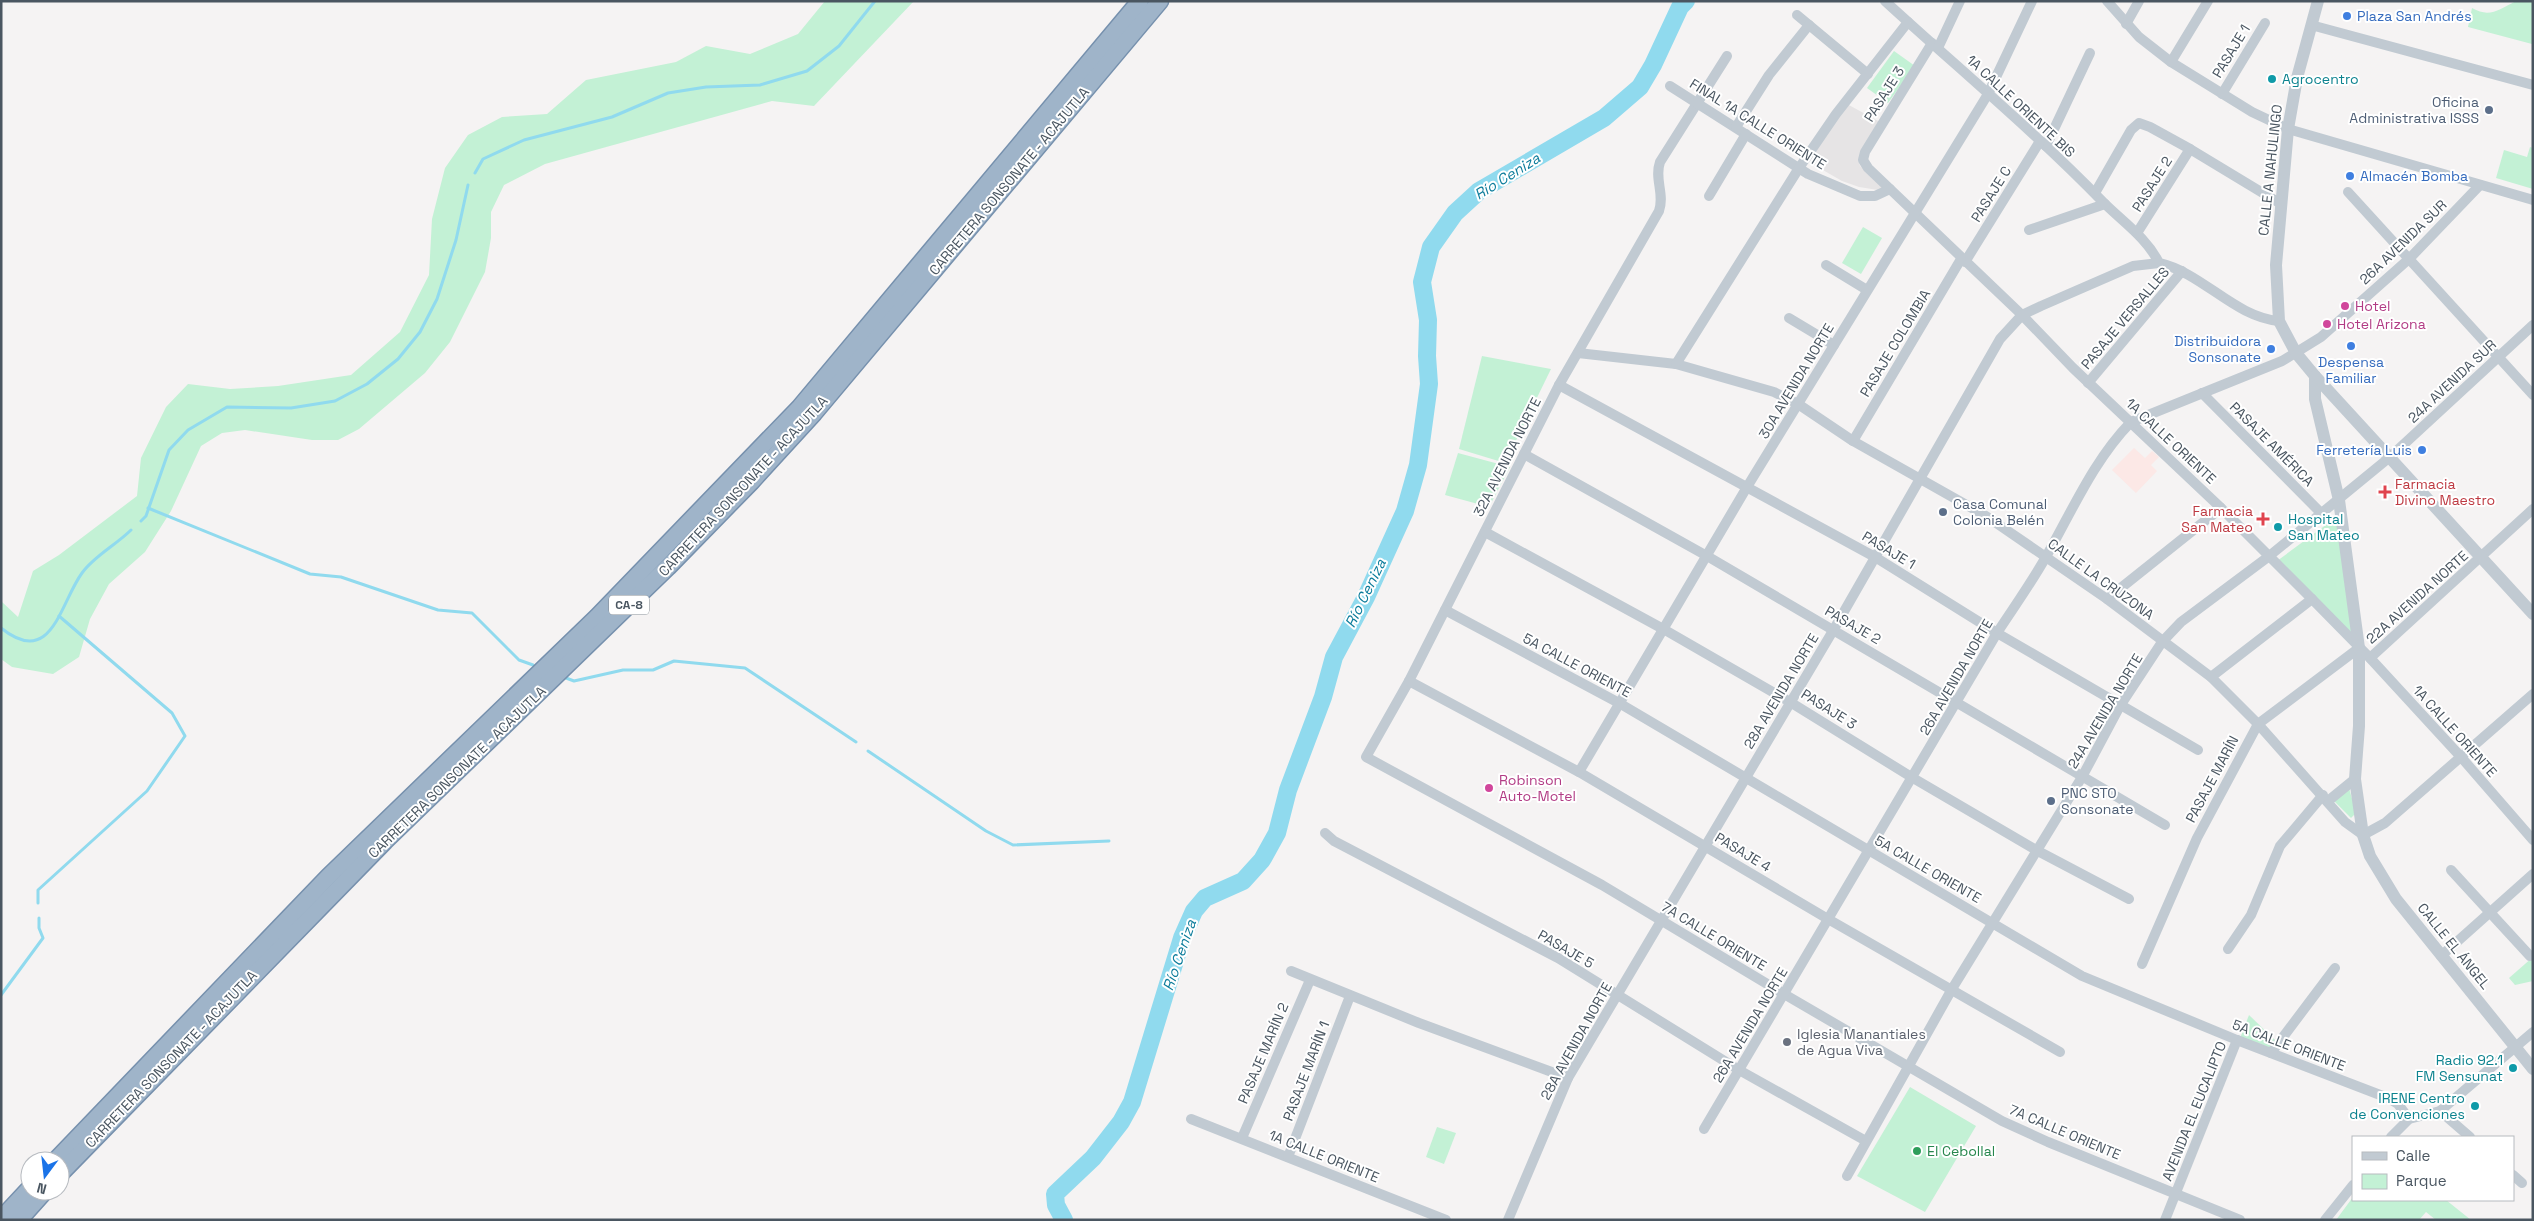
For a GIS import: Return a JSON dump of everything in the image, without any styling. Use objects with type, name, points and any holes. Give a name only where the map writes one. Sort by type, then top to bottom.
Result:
[{"type":"highway","name":"CA-8","points":[[65,1151],[328,877],[597,617],[800,407],[1140,1]]},
{"type":"highway","name":"CARRETERA SONSONATE - ACAJUTLA","points":[[70,1164],[385,841],[668,567],[751,482],[814,413],[1160,1]]},
{"type":"highway","points":[[1,1219],[20,1199]]},
{"type":"highway","points":[[19,1220],[36,1201]]},
{"type":"street","name":"PASAJE 3","points":[[1863,160],[1865,152],[1935,46],[1960,1]]},
{"type":"street","name":"30A AVENIDA NORTE","points":[[1578,772],[1665,630],[1747,487],[1988,94],[2032,1]]},
{"type":"street","points":[[2108,1],[2126,24],[2145,43],[2171,62],[2252,112],[2288,129],[2533,200]]},
{"type":"street","points":[[2126,24],[2139,1]]},
{"type":"street","points":[[2171,62],[2208,1]]},
{"type":"street","name":"CALLE A NAHULINGO","points":[[2318,1],[2296,78],[2288,129],[2276,265],[2279,321],[2292,348],[2315,376],[2533,614]]},
{"type":"street","name":"1A CALLE ORIENTE BIS","points":[[1886,2],[2043,143],[2137,233],[2153,250],[2159,263]]},
{"type":"street","points":[[1797,14],[1868,74]]},
{"type":"street","points":[[1676,364],[1799,168],[1836,114],[1908,22]]},
{"type":"street","name":"PASAJE 1","points":[[2222,94],[2265,23]]},
{"type":"street","points":[[1736,127],[1769,75],[1809,25]]},
{"type":"street","points":[[2311,25],[2533,84]]},
{"type":"street","name":"PASAJE C","points":[[1963,260],[2043,143],[2090,53]]},
{"type":"street","points":[[1697,103],[1727,56]]},
{"type":"street","name":"FINAL 1A CALLE ORIENTE","points":[[1670,86],[1799,168],[1860,196],[1875,196],[1890,189]]},
{"type":"street","name":"32A AVENIDA NORTE","points":[[1366,757],[1410,681],[1559,385],[1659,211],[1662,194],[1657,170],[1697,103]]},
{"type":"street","points":[[2095,193],[2131,130],[2139,124],[2150,127],[2190,149],[2282,204]]},
{"type":"street","points":[[1709,196],[1746,134]]},
{"type":"street","name":"PASAJE 2","points":[[2137,233],[2190,149]]},
{"type":"street","name":"1A CALLE ORIENTE","points":[[1863,160],[1868,168],[2022,315],[2088,382],[2221,508],[2268,558],[2312,599],[2370,658],[2461,757],[2533,840]]},
{"type":"street","name":"26A AVENIDA SUR","points":[[2321,338],[2410,258],[2480,185]]},
{"type":"street","points":[[2348,192],[2533,395]]},
{"type":"street","points":[[2029,230],[2105,204]]},
{"type":"street","name":"PASAJE COLOMBIA","points":[[1853,441],[1963,260]]},
{"type":"street","points":[[2159,263],[2182,271],[2258,316],[2279,321]]},
{"type":"street","name":"28A AVENIDA NORTE","points":[[1508,1220],[1568,1078],[1834,629],[2000,339],[2022,315],[2133,266],[2159,263]]},
{"type":"street","points":[[1826,265],[1867,290]]},
{"type":"street","name":"PASAJE VERSALLES","points":[[2088,382],[2182,271]]},
{"type":"street","points":[[1789,318],[1834,345]]},
{"type":"street","name":"24A AVENIDA SUR","points":[[2390,457],[2533,325]]},
{"type":"street","name":"26A AVENIDA NORTE","points":[[1704,1129],[1997,633],[2046,556],[2086,481],[2119,434],[2131,422],[2202,393],[2292,348],[2321,338]]},
{"type":"street","name":"CALLE LA CRUZONA","points":[[1578,353],[1676,364],[1760,387],[1798,404],[1853,441],[1986,516],[2108,599],[2162,642],[2211,677],[2258,724],[2326,798],[2345,822],[2363,835]]},
{"type":"street","name":"CALLE EL ÁNGEL","points":[[2315,376],[2315,398],[2339,500],[2359,648],[2359,726],[2354,779],[2363,835],[2381,877],[2441,956],[2533,1069]]},
{"type":"street","name":"PASAJE 1","points":[[1559,385],[1875,557],[1997,633],[2198,750]]},
{"type":"street","name":"PASAJE AMÉRICA","points":[[2202,393],[2322,514]]},
{"type":"street","name":"PASAJE 2","points":[[1524,454],[1834,629],[2165,825]]},
{"type":"street","name":"24A AVENIDA NORTE","points":[[1847,1176],[1952,989],[2082,777],[2120,706],[2162,642],[2181,622],[2268,558],[2390,457]]},
{"type":"street","points":[[2108,599],[2221,508]]},
{"type":"street","name":"22A AVENIDA NORTE","points":[[2370,658],[2533,509]]},
{"type":"street","name":"PASAJE 3","points":[[1485,532],[1665,630],[1790,702],[1913,778],[2036,850],[2129,899]]},
{"type":"street","points":[[2211,677],[2312,599]]},
{"type":"street","name":"5A CALLE ORIENTE","points":[[1446,610],[1620,703],[2095,982],[2237,1040],[2388,1098],[2398,1104],[2409,1119]]},
{"type":"street","name":"PASAJE MARÍN","points":[[2142,964],[2197,838],[2258,724],[2359,648]]},
{"type":"street","name":"PASAJE 4","points":[[1410,681],[1578,772],[1706,845],[1828,919],[2060,1052]]},
{"type":"street","points":[[2363,835],[2385,823],[2533,694]]},
{"type":"street","name":"7A CALLE ORIENTE","points":[[1366,757],[1602,885],[1784,994],[2025,1132],[2240,1220]]},
{"type":"street","points":[[2228,949],[2251,915],[2280,846],[2326,798],[2354,779]]},
{"type":"street","name":"PASAJE 5","points":[[1325,833],[1334,841],[1558,958],[1739,1070],[1866,1141]]},
{"type":"street","points":[[2450,870],[2530,956]]},
{"type":"street","points":[[2441,956],[2491,914],[2533,874]]},
{"type":"street","points":[[2271,1052],[2335,968]]},
{"type":"street","points":[[1291,971],[1350,996],[1568,1078]]},
{"type":"street","name":"PASAJE MARÍN 2","points":[[1242,1138],[1310,980]]},
{"type":"street","name":"PASAJE MARÍN 1","points":[[1288,1156],[1350,996]]},
{"type":"street","points":[[2391,1136],[2409,1119],[2440,1112],[2533,1032]]},
{"type":"street","name":"AVENIDA EL EUCALIPTO","points":[[2165,1220],[2237,1040]]},
{"type":"street","points":[[2440,1112],[2469,1136]]},
{"type":"street","name":"1A CALLE ORIENTE","points":[[1191,1119],[1446,1220]]},
{"type":"street","points":[[2514,1176],[2522,1183]]},
{"type":"street","points":[[2325,1220],[2352,1186]]},
{"type":"shaded area","points":[[1847,104],[1880,122],[1858,160],[1860,166],[1885,188],[1878,190],[1859,187],[1842,181],[1809,162]]},
{"type":"shaded area","points":[[2134,448],[2145,458],[2152,451],[2159,457],[2151,465],[2157,471],[2136,493],[2112,470]]},
{"type":"green space","points":[[825,1],[914,1],[814,106],[772,101],[545,164],[504,185],[491,212],[491,238],[485,272],[450,342],[425,373],[359,429],[338,440],[312,440],[245,430],[222,433],[201,446],[171,511],[145,552],[109,584],[90,619],[79,657],[53,674],[12,667],[1,659],[1,601],[18,617],[33,571],[59,555],[137,496],[141,458],[166,407],[188,384],[230,389],[278,386],[351,375],[400,332],[429,275],[432,219],[445,168],[468,135],[502,117],[547,114],[586,80],[676,62],[706,46],[750,54],[798,34]]},
{"type":"green space","points":[[2516,1],[2533,1],[2532,44],[2468,27],[2472,8],[2489,13]]},
{"type":"green space","points":[[1894,51],[1915,66],[1888,103],[1867,88]]},
{"type":"green space","points":[[2530,147],[2533,148],[2533,189],[2496,178],[2504,150],[2527,157]]},
{"type":"green space","points":[[1863,227],[1882,238],[1861,274],[1842,263]]},
{"type":"green space","points":[[1482,356],[1551,369],[1505,463],[1459,449]]},
{"type":"green space","points":[[1458,453],[1510,467],[1489,507],[1445,495]]},
{"type":"green space","points":[[2338,516],[2354,636],[2277,561]]},
{"type":"green space","points":[[2349,788],[2356,813],[2351,818],[2333,800]]},
{"type":"green space","points":[[2533,957],[2533,981],[2515,985],[2509,978]]},
{"type":"green space","points":[[2249,1015],[2278,1043],[2271,1053],[2239,1041]]},
{"type":"green space","name":"El Cebollal","points":[[1910,1087],[1976,1126],[1925,1212],[1857,1176]]},
{"type":"green space","points":[[1437,1127],[1456,1133],[1444,1164],[1426,1157]]},
{"type":"green space","points":[[2352,1198],[2352,1201],[2447,1201],[2471,1220],[2436,1220],[2426,1212],[2419,1220],[2336,1220]]},
{"type":"waterway","points":[[475,173],[483,159],[524,140],[612,117],[668,93],[706,87],[760,85],[807,71],[839,46],[875,1]]},
{"type":"waterway","name":"Río Ceniza","points":[[1064,1220],[1056,1205],[1055,1194],[1093,1158],[1121,1122],[1132,1102],[1182,938],[1194,911],[1205,898],[1243,881],[1262,860],[1277,833],[1288,790],[1323,697],[1334,657],[1366,597],[1405,511],[1418,465],[1429,384],[1427,356],[1428,320],[1422,282],[1431,247],[1455,213],[1479,191],[1604,118],[1640,87],[1653,65],[1680,7],[1686,1]]},
{"type":"waterway","points":[[141,521],[146,516],[169,450],[188,430],[227,407],[291,408],[335,401],[367,384],[398,359],[420,332],[437,299],[456,240],[468,185]]},
{"type":"waterway","points":[[148,508],[310,574],[341,577],[438,610],[472,613],[519,660],[533,665]]},
{"type":"waterway","points":[[1,628],[18,639],[32,641],[43,637],[60,614],[82,573],[99,556],[131,530]]},
{"type":"waterway","points":[[38,903],[38,890],[147,791],[185,736],[172,713],[59,616]]},
{"type":"waterway","points":[[566,678],[574,681],[623,670],[653,670],[674,661],[745,668],[856,742]]},
{"type":"waterway","points":[[868,751],[986,831],[1013,845],[1109,841]]},
{"type":"waterway","points":[[1,995],[43,938],[39,928],[39,918]]},
{"type":"place","name":"Plaza San Andrés","points":[[2347,16]]},
{"type":"place","name":"Agrocentro","points":[[2272,79]]},
{"type":"place","name":"Oficina Administrativa ISSS","points":[[2489,110]]},
{"type":"place","name":"Almacén Bomba","points":[[2350,176]]},
{"type":"place","name":"Hotel","points":[[2345,306]]},
{"type":"place","name":"Hotel Arizona","points":[[2327,324]]},
{"type":"place","name":"Despensa Familiar","points":[[2351,346]]},
{"type":"place","name":"Distribuidora Sonsonate","points":[[2271,349]]},
{"type":"place","name":"Ferretería Luis","points":[[2422,450]]},
{"type":"place","name":"Farmacia Divino Maestro","points":[[2385,492]]},
{"type":"place","name":"Casa Comunal Colonia Belén","points":[[1943,512]]},
{"type":"place","name":"Farmacia San Mateo","points":[[2263,519]]},
{"type":"place","name":"Hospital San Mateo","points":[[2278,527]]},
{"type":"place","name":"Robinson Auto-Motel","points":[[1489,788]]},
{"type":"place","name":"PNC STO Sonsonate","points":[[2051,801]]},
{"type":"place","name":"Iglesia Manantiales de Agua Viva","points":[[1787,1042]]},
{"type":"place","name":"Radio 92.1 FM Sensunat","points":[[2513,1068]]},
{"type":"place","name":"IRENE Centro de Convenciones","points":[[2475,1106]]},
{"type":"place","name":"El Cebollal","points":[[1917,1151]]}]
